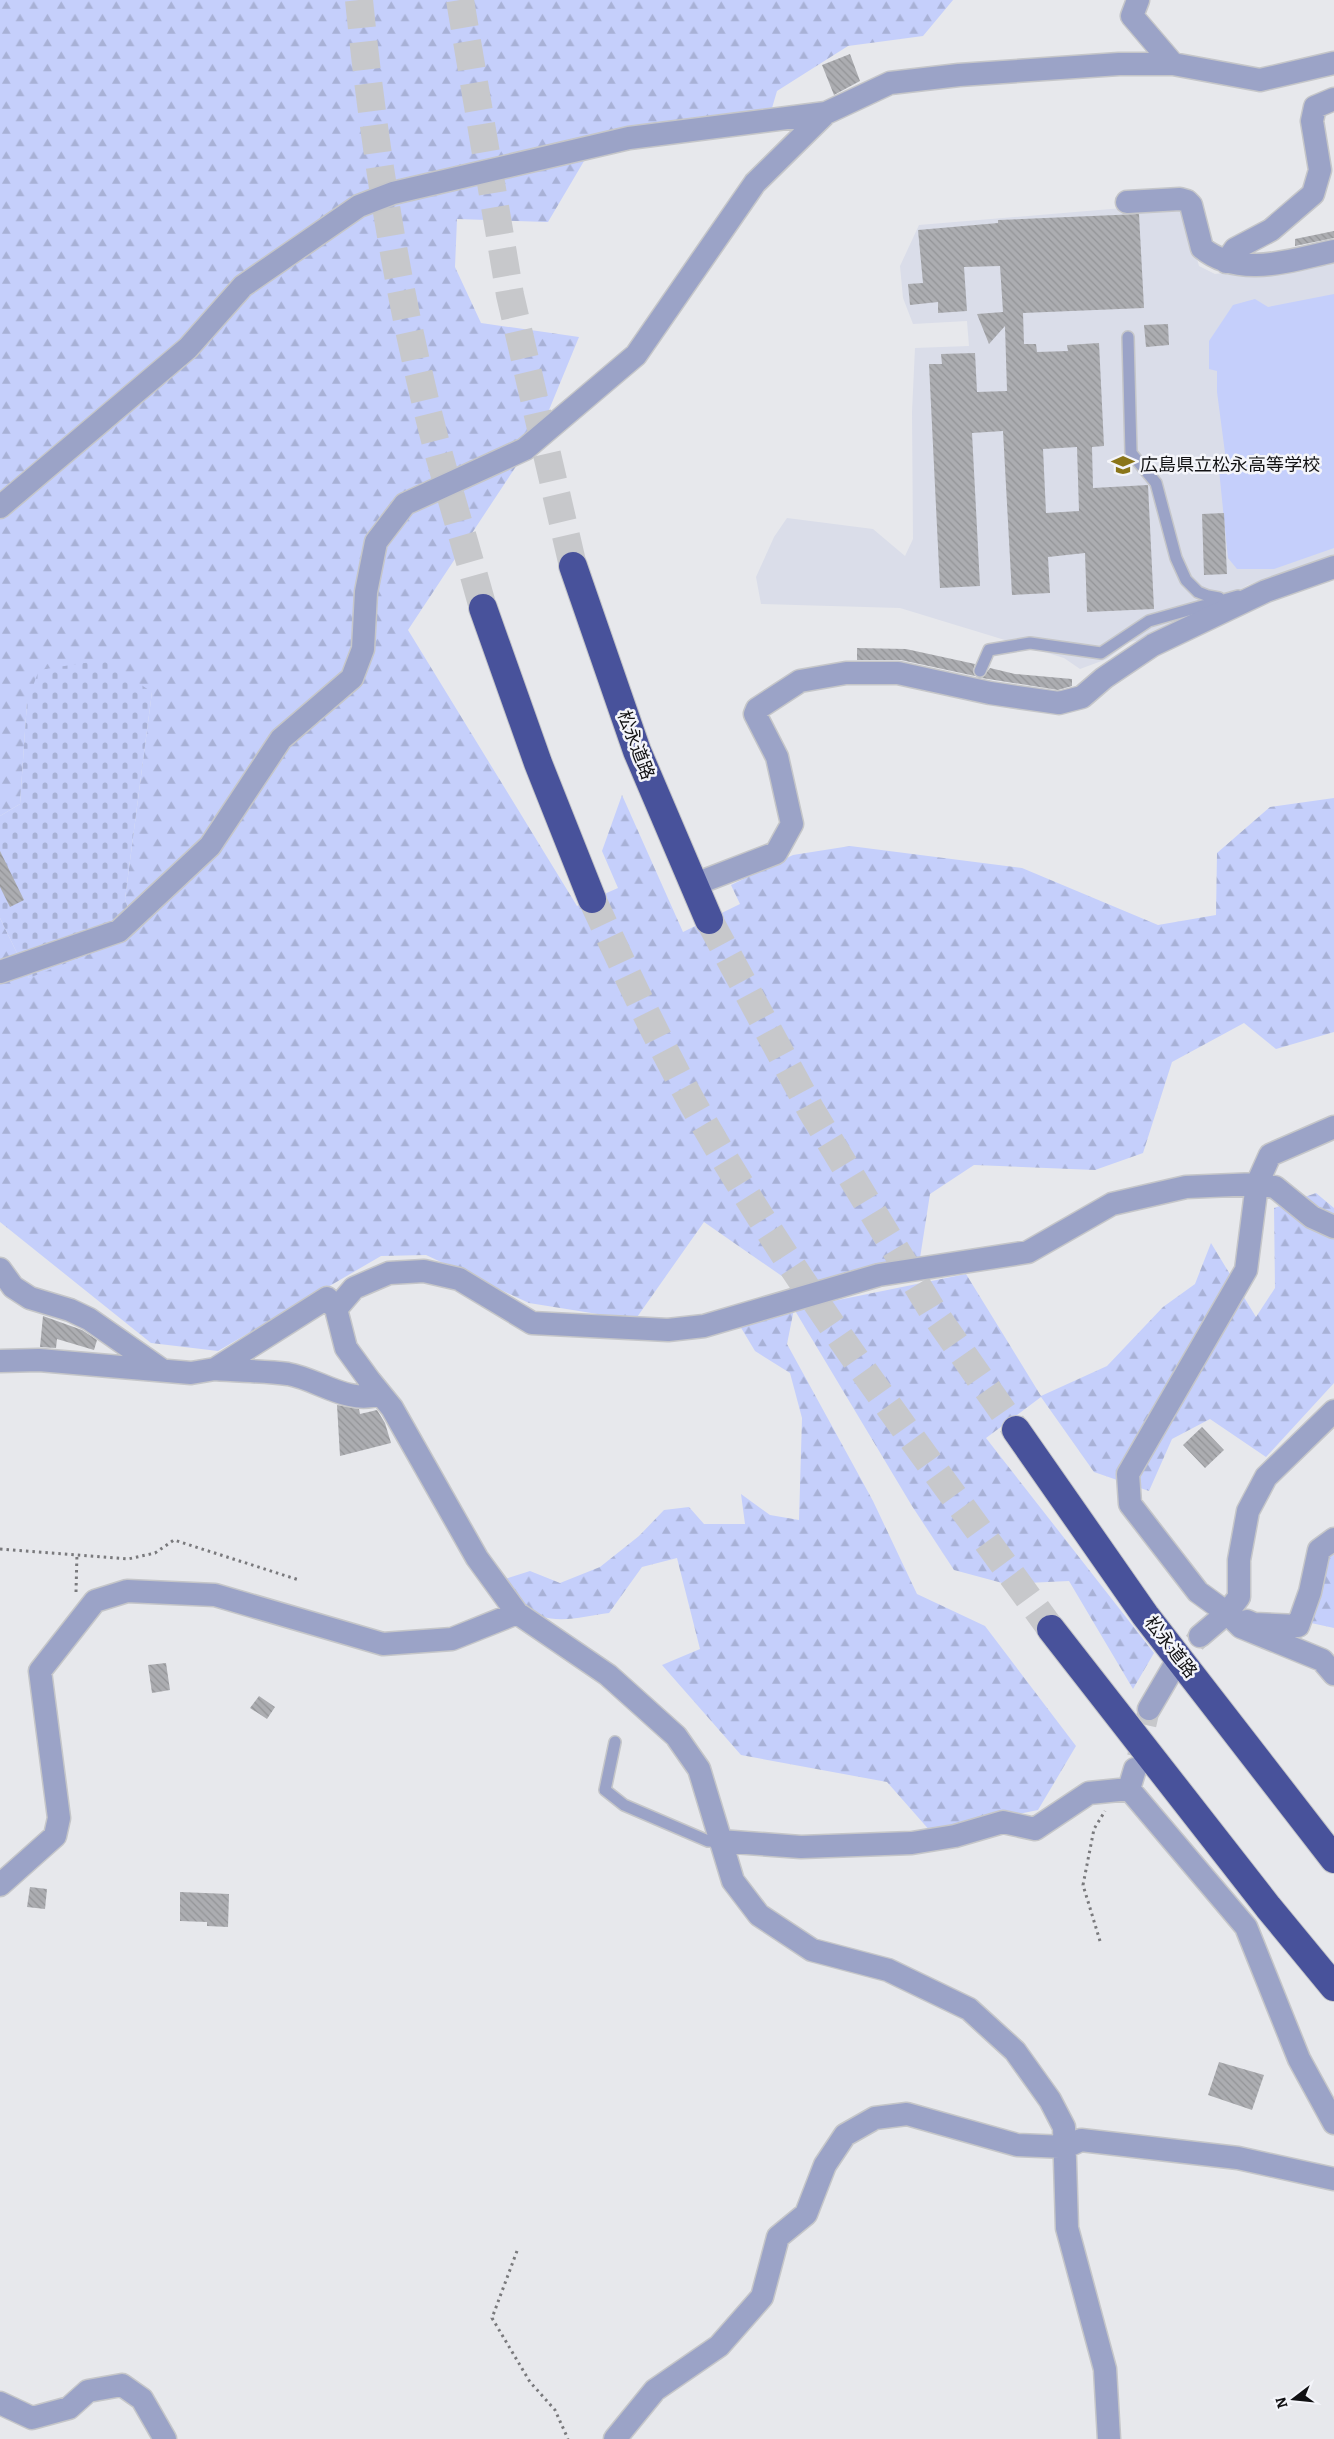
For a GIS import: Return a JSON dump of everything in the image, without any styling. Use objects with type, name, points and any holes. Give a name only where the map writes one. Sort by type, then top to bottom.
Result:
[{"type":"highway","name":"松永道路","points":[[574,566],[637,751],[709,920]]},
{"type":"highway","points":[[484,608],[538,763],[592,900]]},
{"type":"highway","name":"松永道路","points":[[1016,1430],[1145,1615],[1334,1859]]},
{"type":"highway","points":[[1051,1629],[1268,1907],[1334,1987]]},
{"type":"street","points":[[1138,0],[1132,16],[1173,64]]},
{"type":"street","points":[[0,507],[188,348],[243,286],[359,206],[392,193],[629,138],[826,112],[890,83],[987,73],[1119,64],[1173,64],[1260,80],[1334,63]]},
{"type":"street","points":[[1226,262],[1235,249],[1271,230],[1313,194],[1320,170],[1312,121],[1315,107],[1334,99]]},
{"type":"street","points":[[0,972],[119,931],[210,846],[281,738],[352,678],[363,649],[366,592],[376,542],[405,504],[525,449],[636,355],[755,183],[826,112]]},
{"type":"street","points":[[1127,202],[1180,199],[1187,201],[1202,248],[1226,262],[1247,267],[1334,252]]},
{"type":"street","points":[[693,885],[776,853],[792,824],[777,757],[755,714],[757,709],[800,681],[846,673],[898,673],[990,693],[1059,703],[1082,697],[1104,678],[1153,645],[1266,591],[1334,567]]},
{"type":"street","points":[[1334,1126],[1270,1155],[1257,1184],[1246,1270],[1128,1474],[1130,1504],[1198,1592],[1227,1613],[1241,1627],[1322,1660],[1334,1674]]},
{"type":"street","points":[[336,1309],[354,1288],[380,1276],[389,1273],[424,1271],[459,1279],[532,1323],[668,1330],[704,1326],[879,1275],[1028,1252],[1112,1204],[1186,1187],[1257,1184],[1275,1187],[1312,1217],[1334,1227]]},
{"type":"street","points":[[0,1270],[13,1287],[30,1298],[70,1310],[89,1320],[163,1370]]},
{"type":"street","points":[[215,1369],[327,1298],[336,1309],[346,1348],[392,1408],[477,1558],[517,1613],[608,1674],[676,1736],[699,1769],[733,1881],[759,1915],[812,1950],[888,1970],[969,2009],[1015,2051],[1050,2100],[1064,2127],[1067,2228],[1105,2369],[1109,2439]]},
{"type":"street","points":[[0,1361],[39,1360],[191,1373],[215,1369],[290,1374],[338,1392],[370,1397],[380,1394]]},
{"type":"street","points":[[1200,1636],[1227,1613],[1239,1597],[1238,1560],[1248,1511],[1266,1477],[1334,1411]]},
{"type":"street","points":[[1227,1613],[1254,1624],[1298,1626],[1310,1592],[1319,1550],[1334,1539]]},
{"type":"street","points":[[0,1884],[55,1836],[59,1818],[40,1671],[94,1601],[127,1591],[215,1595],[383,1644],[452,1639],[517,1613]]},
{"type":"street","points":[[1148,1709],[1173,1668]]},
{"type":"street","points":[[720,1841],[801,1847],[912,1843],[955,1836],[1003,1822],[1035,1829],[1089,1793],[1132,1779],[1246,1927],[1300,2060],[1334,2123]]},
{"type":"street","points":[[1246,1927],[1268,1907]]},
{"type":"street","points":[[615,2439],[655,2390],[719,2346],[762,2297],[778,2237],[806,2214],[825,2165],[844,2135],[875,2118],[907,2114],[1017,2145],[1066,2147],[1081,2140],[1238,2158],[1334,2179]]},
{"type":"street","points":[[0,2403],[32,2418],[70,2408],[88,2391],[122,2385],[142,2399],[165,2439]]},
{"type":"lane","points":[[1128,337],[1131,453],[1156,483],[1176,558],[1186,580],[1198,592],[1208,596],[1225,598]]},
{"type":"lane","points":[[980,671],[989,650],[1030,643],[1100,653],[1149,620],[1225,598],[1266,591]]},
{"type":"lane","points":[[615,1742],[605,1790],[624,1805],[708,1841],[720,1841]]},
{"type":"path","points":[[0,1549],[76,1553],[128,1559],[155,1553],[174,1540],[299,1580]]},
{"type":"path","points":[[76,1553],[75,1590],[86,1613]]},
{"type":"path","points":[[1100,1941],[1084,1885],[1094,1829],[1112,1799],[1132,1779]]},
{"type":"path","points":[[517,2251],[492,2318],[530,2382],[554,2410],[568,2439]]},
{"type":"shaded area","name":"広島県立松永高等学校","points":[[1182,203],[1199,266],[1215,274],[1334,259],[1334,555],[1248,585],[1203,611],[1142,640],[1129,642],[1107,659],[1080,669],[1064,658],[900,608],[761,604],[756,577],[774,537],[787,518],[873,529],[905,556],[913,539],[912,412],[915,348],[969,346],[967,321],[913,324],[903,298],[900,266],[919,225]]},
{"type":"green space","points":[[0,0],[953,0],[923,36],[848,46],[777,91],[772,108],[600,134],[548,222],[457,219],[455,267],[481,323],[579,337],[542,427],[408,630],[577,906],[618,888],[602,851],[622,795],[683,932],[740,904],[731,885],[793,855],[850,846],[1022,868],[1158,925],[1216,915],[1217,853],[1270,807],[1334,798],[1334,1032],[1276,1049],[1244,1023],[1172,1062],[1143,1153],[1095,1170],[974,1165],[930,1194],[920,1258],[802,1290],[704,1222],[635,1320],[529,1303],[426,1255],[381,1256],[218,1351],[151,1343],[0,1222],[0,918],[29,978],[135,930],[125,899],[152,692],[27,702],[20,804],[0,816]]},
{"type":"green space","points":[[1334,294],[1334,548],[1274,569],[1237,569],[1228,558],[1219,470],[1227,468],[1217,392],[1217,371],[1209,369],[1209,341],[1233,305],[1255,299],[1268,307]]},
{"type":"green space","points":[[103,660],[152,692],[125,899],[135,930],[120,942],[29,978],[0,918],[0,816],[20,804],[27,702],[39,670]]},
{"type":"green space","points":[[1316,1193],[1334,1208],[1334,1383],[1266,1457],[1210,1419],[1172,1439],[1149,1491],[1094,1472],[1041,1397],[986,1438],[1154,1653],[1133,1689],[1069,1581],[1006,1584],[954,1570],[912,1506],[794,1309],[966,1274],[1041,1396],[1107,1366],[1163,1307],[1195,1284],[1211,1243],[1256,1317],[1275,1288],[1274,1208]]},
{"type":"green space","points":[[794,1309],[787,1344],[873,1501],[917,1594],[985,1626],[1076,1746],[1038,1810],[931,1832],[887,1782],[741,1755],[662,1665],[700,1649],[677,1558],[642,1567],[609,1613],[575,1618],[552,1619],[531,1612],[517,1600],[505,1579],[530,1571],[560,1583],[600,1567],[639,1536],[664,1510],[689,1507],[704,1524],[745,1524],[741,1494],[770,1515],[799,1520],[802,1418],[790,1373],[755,1351],[740,1326]]},
{"type":"green space","points":[[1334,1548],[1334,1628],[1311,1623],[1320,1565]]},
{"type":"building","points":[[850,54],[860,81],[834,95],[822,65]]},
{"type":"building","points":[[1139,214],[1144,308],[1023,313],[1024,344],[1036,344],[1037,352],[1068,351],[1067,345],[1099,343],[1104,446],[1092,447],[1093,488],[1148,485],[1154,609],[1087,612],[1085,553],[1048,557],[1050,593],[1012,595],[1003,431],[972,433],[980,586],[940,588],[929,364],[942,364],[941,354],[975,353],[977,392],[1007,391],[1005,326],[989,344],[977,314],[1003,312],[1000,266],[964,267],[967,311],[938,313],[938,302],[910,305],[908,284],[923,283],[918,230],[998,223],[998,220]],"holes":[[[1077,447],[1079,511],[1046,513],[1043,449]]]},
{"type":"building","points":[[1334,231],[1334,238],[1295,246],[1295,239]]},
{"type":"building","points":[[1168,324],[1169,345],[1146,347],[1144,325]]},
{"type":"building","points":[[1224,513],[1227,574],[1204,575],[1202,514]]},
{"type":"building","points":[[857,648],[906,649],[975,664],[973,671],[975,676],[901,660],[857,660]]},
{"type":"building","points":[[990,668],[1015,674],[1072,679],[1072,686],[1058,690],[982,678]]},
{"type":"building","points":[[0,851],[24,900],[10,907],[0,887]]},
{"type":"building","points":[[43,1316],[82,1330],[97,1340],[94,1350],[57,1339],[56,1348],[40,1347]]},
{"type":"building","points":[[337,1405],[359,1409],[360,1414],[377,1410],[385,1423],[391,1443],[340,1456]]},
{"type":"building","points":[[1202,1427],[1224,1450],[1205,1468],[1183,1445]]},
{"type":"building","points":[[166,1663],[170,1690],[152,1693],[148,1665]]},
{"type":"building","points":[[259,1696],[275,1707],[267,1719],[250,1708]]},
{"type":"building","points":[[30,1887],[47,1889],[45,1909],[27,1907]]},
{"type":"building","points":[[180,1892],[229,1894],[228,1927],[207,1926],[207,1922],[180,1921]]},
{"type":"building","points":[[1219,2062],[1264,2075],[1252,2110],[1208,2095]]},
{"type":"tunnel","points":[[359,0],[380,168],[410,334],[436,444],[483,608]]},
{"type":"tunnel","points":[[460,0],[510,295],[573,566]]},
{"type":"tunnel","points":[[592,899],[670,1061],[698,1113],[779,1247],[867,1376],[1051,1629]]},
{"type":"tunnel","points":[[709,920],[811,1110],[932,1310],[1016,1430]]},
{"type":"tunnel","points":[[1173,1668],[1200,1636]]},
{"type":"tunnel","points":[[1138,1757],[1149,1709]]},
{"type":"place","name":"広島県立松永高等学校","points":[[1123,465]]}]
